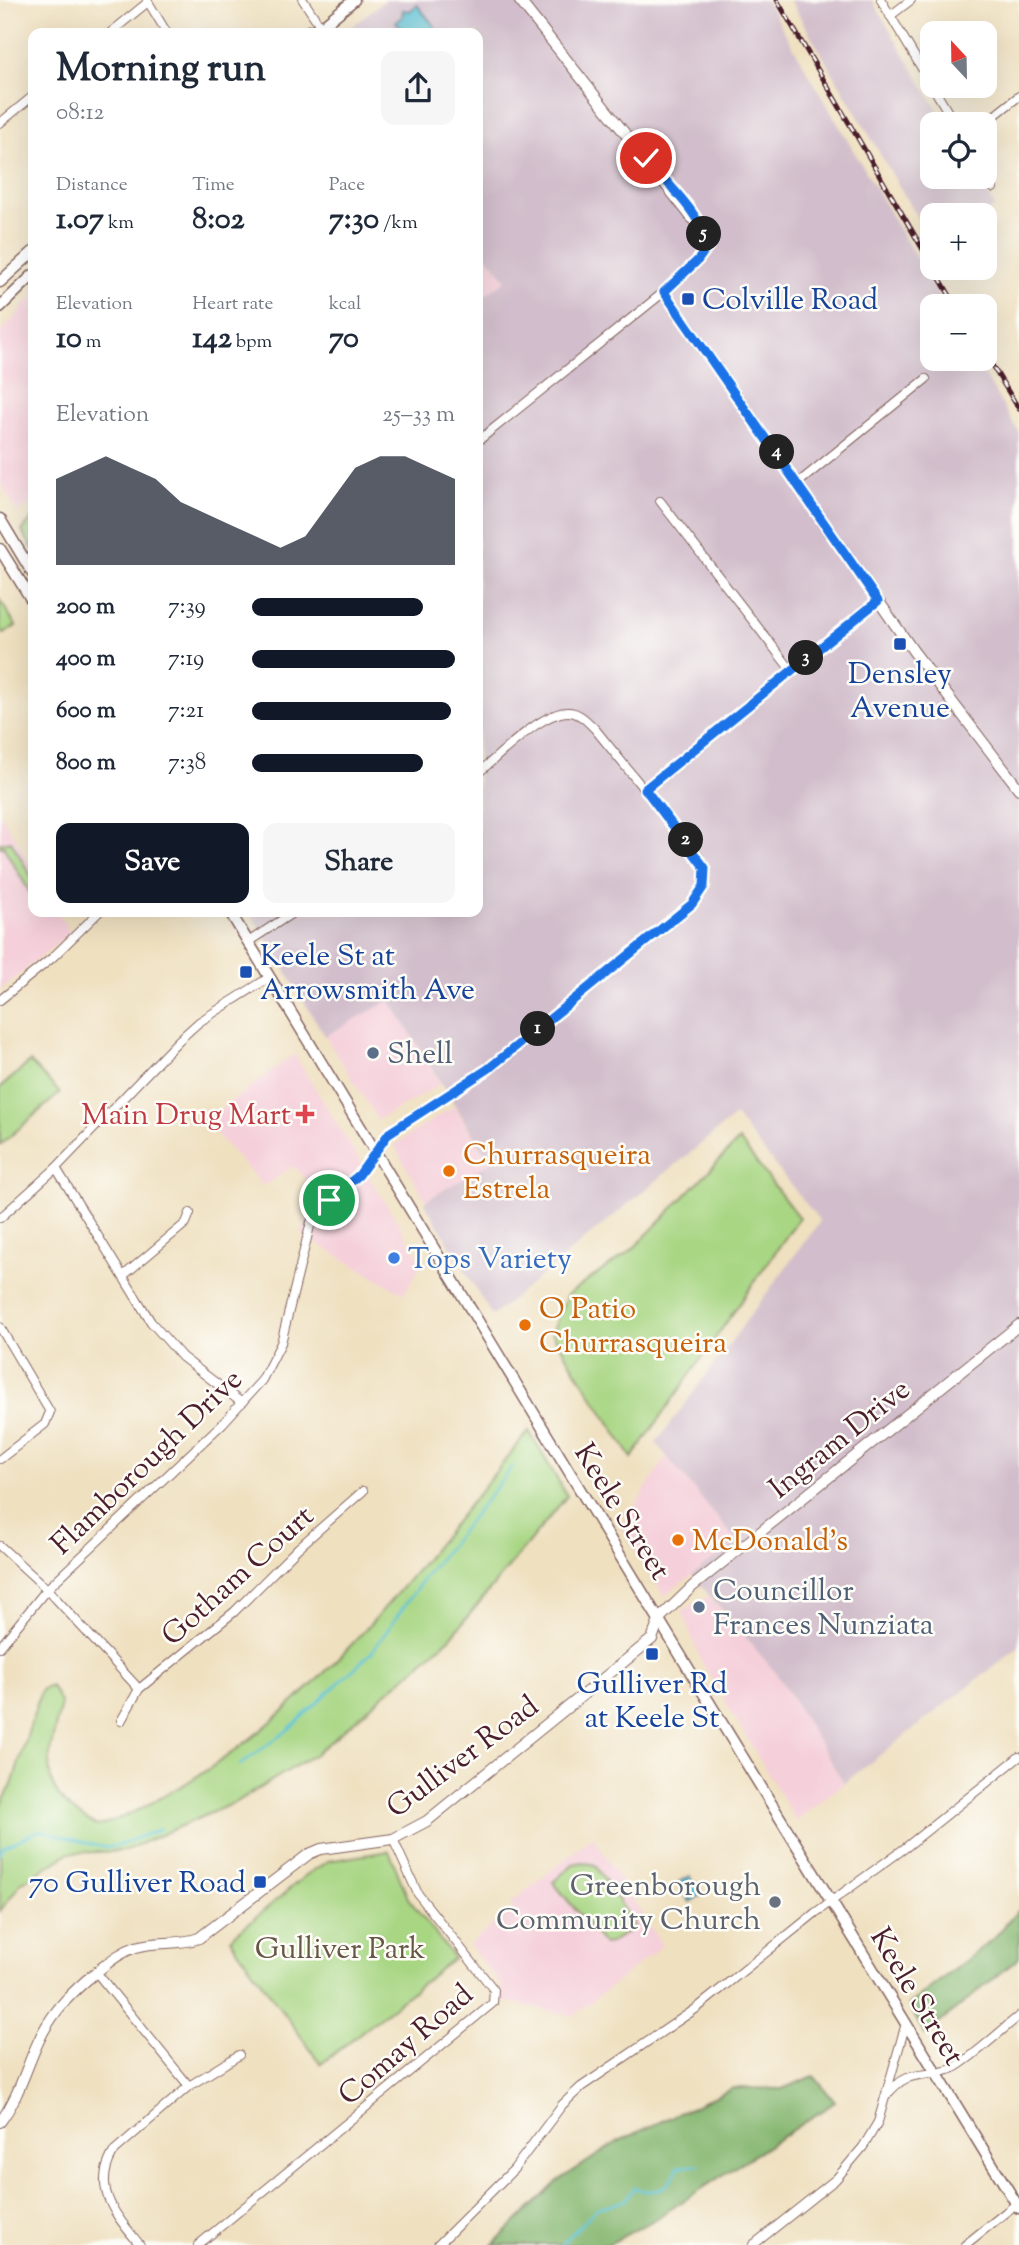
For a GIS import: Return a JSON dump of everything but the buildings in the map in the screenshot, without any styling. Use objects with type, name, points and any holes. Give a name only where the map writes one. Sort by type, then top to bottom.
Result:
[{"type":"main road","points":[[320,28],[354,0]]},
{"type":"main road","points":[[0,282],[28,257]]},
{"type":"main road","points":[[0,307],[28,280]]},
{"type":"main road","points":[[2,525],[28,566]]},
{"type":"main road","points":[[0,550],[28,594]]},
{"type":"main road","name":"Keele Street","points":[[233,917],[660,1618],[729,1739],[1018,2206]]},
{"type":"street","points":[[303,0],[317,28]]},
{"type":"street","points":[[483,438],[664,292],[698,260],[708,246],[704,233],[691,213],[519,0]]},
{"type":"street","points":[[881,0],[948,112]]},
{"type":"street","points":[[890,16],[911,0]]},
{"type":"street","points":[[116,28],[148,1],[164,28]]},
{"type":"street","points":[[997,114],[1019,96]]},
{"type":"street","points":[[0,123],[28,100]]},
{"type":"street","points":[[664,292],[955,709],[1019,789]]},
{"type":"street","points":[[798,483],[926,379]]},
{"type":"street","points":[[660,501],[791,670]]},
{"type":"street","points":[[645,789],[878,601]]},
{"type":"street","points":[[377,1152],[389,1133],[488,1069],[692,904],[701,893],[705,868],[699,857],[584,718],[567,712],[541,722],[483,769]]},
{"type":"street","points":[[0,1000],[52,958],[94,917]]},
{"type":"street","points":[[248,942],[286,917]]},
{"type":"street","points":[[0,1218],[55,1168],[199,1022],[270,977]]},
{"type":"street","name":"Flamborough Drive","points":[[0,1647],[47,1589],[242,1403],[262,1380],[281,1343],[311,1222],[338,1191],[359,1175],[377,1152]]},
{"type":"street","points":[[55,1168],[151,1322],[182,1357],[242,1403]]},
{"type":"street","points":[[123,1276],[186,1223],[190,1213]]},
{"type":"street","name":"Ingram Drive","points":[[660,1618],[702,1579],[1019,1325]]},
{"type":"street","points":[[0,1327],[50,1412],[45,1424],[0,1458]]},
{"type":"street","name":"Gotham Court","points":[[139,1689],[234,1612],[289,1557],[363,1491]]},
{"type":"street","points":[[0,1546],[47,1589],[139,1689],[121,1721]]},
{"type":"street","name":"Gulliver Road","points":[[0,2122],[12,2104],[49,2021],[72,1992],[96,1972],[121,1953],[137,1946],[185,1943],[200,1938],[309,1854],[330,1847],[393,1839],[436,1815],[652,1639],[660,1618]]},
{"type":"street","points":[[438,2245],[514,2169],[562,2105],[581,2088],[697,2008],[1019,1757]]},
{"type":"street","name":"Comay Road","points":[[198,2245],[493,2003],[494,1990],[418,1894],[393,1839]]},
{"type":"street","points":[[96,1972],[189,2086]]},
{"type":"street","points":[[882,2101],[891,2088],[920,2072],[953,2069],[1019,2016]]},
{"type":"street","points":[[753,2245],[836,2179],[878,2122],[906,2023]]},
{"type":"street","points":[[140,2245],[105,2197],[106,2169],[115,2150],[189,2086],[239,2055]]},
{"type":"street","points":[[965,2245],[1018,2206]]},
{"type":"shaded area","points":[[385,0],[766,0],[920,265],[920,280],[929,280],[937,294],[920,294],[920,371],[982,371],[1019,433],[1019,1647],[844,1783],[776,1673],[692,1575],[737,1542],[656,1443],[820,1221],[735,1116],[492,1316],[424,1202],[490,1162],[390,1000],[325,1036],[253,917],[483,917],[483,297],[506,280],[483,251],[483,28],[350,28]]},
{"type":"shaded area","points":[[790,0],[872,0],[920,80],[920,98],[930,98],[939,112],[920,112],[920,189],[984,189],[993,203],[920,203],[920,222]]},
{"type":"shaded area","points":[[483,251],[506,281],[483,297]]},
{"type":"shaded area","points":[[28,301],[28,506],[17,512],[0,482],[0,334]]},
{"type":"shaded area","points":[[0,812],[28,860],[28,917],[61,917],[70,933],[0,990]]},
{"type":"shaded area","points":[[390,999],[441,1084],[378,1120],[325,1036]]},
{"type":"shaded area","points":[[294,1054],[422,1262],[404,1294],[301,1234],[319,1197],[294,1166],[263,1186],[205,1121]]},
{"type":"shaded area","points":[[454,1106],[490,1162],[426,1201],[394,1145]]},
{"type":"shaded area","points":[[667,1456],[737,1542],[664,1596],[621,1528]]},
{"type":"shaded area","points":[[709,1596],[776,1673],[844,1783],[796,1821],[701,1661],[682,1610]]},
{"type":"shaded area","points":[[593,1836],[662,1946],[573,2016],[503,2001],[500,1984],[469,1945],[513,1908],[510,1904]]},
{"type":"green space","points":[[28,524],[28,541],[22,531]]},
{"type":"green space","points":[[0,600],[16,626],[4,634],[0,628]]},
{"type":"green space","points":[[11,841],[28,870],[28,889],[3,846],[0,847],[0,843]]},
{"type":"green space","points":[[30,1062],[60,1093],[0,1145],[0,1088]]},
{"type":"green space","points":[[739,1140],[799,1218],[632,1458],[552,1333],[567,1295],[632,1250]]},
{"type":"green space","points":[[529,1431],[567,1496],[451,1637],[317,1753],[238,1801],[124,1851],[69,1853],[21,1883],[0,1911],[0,1806],[12,1785],[41,1690],[51,1686],[61,1704],[49,1760],[54,1789],[63,1801],[77,1814],[97,1826],[149,1805],[231,1754],[280,1715],[325,1672],[410,1578]]},
{"type":"green space","name":"Gulliver Park","points":[[389,1851],[408,1898],[454,1958],[321,2064],[230,1939],[306,1875],[328,1861]]},
{"type":"green space","points":[[583,1862],[595,1865],[632,1921],[634,1928],[610,1943],[603,1944],[553,1882],[573,1864]]},
{"type":"green space","points":[[1019,1909],[1019,1958],[925,2035],[909,2005],[995,1937]]},
{"type":"green space","points":[[814,2076],[835,2102],[654,2220],[607,2245],[493,2245],[558,2181],[619,2141],[733,2088],[782,2089]]},
{"type":"water","points":[[417,5],[436,28],[401,28],[396,22],[402,18],[403,10],[410,11]]},
{"type":"water","points":[[690,1876],[702,1894],[690,1902],[678,1883]]},
{"type":"waterway","points":[[240,1765],[288,1730],[372,1652],[424,1578],[513,1466]]},
{"type":"waterway","points":[[0,1854],[4,1847],[40,1830],[101,1847],[117,1846],[160,1829]]},
{"type":"waterway","points":[[561,2245],[597,2208],[624,2201],[634,2188],[649,2191],[662,2188],[671,2180],[678,2167],[700,2165]]},
{"type":"railway","points":[[777,0],[949,294]]},
{"type":"railway","points":[[996,371],[1019,409]]},
{"type":"place","name":"Colville Road","points":[[688,299]]},
{"type":"place","name":"Densley Avenue","points":[[900,644]]},
{"type":"place","name":"Keele St at Arrowsmith Ave","points":[[246,972]]},
{"type":"place","name":"Shell","points":[[373,1053]]},
{"type":"place","name":"Main Drug Mart","points":[[305,1114]]},
{"type":"place","name":"Churrasqueira Estrela","points":[[449,1171]]},
{"type":"place","name":"Tops Variety","points":[[394,1258]]},
{"type":"place","name":"O Patio Churrasqueira","points":[[525,1325]]},
{"type":"place","name":"McDonald's","points":[[678,1540]]},
{"type":"place","name":"Councillor Frances Nunziata","points":[[699,1607]]},
{"type":"place","name":"Gulliver Rd at Keele St","points":[[652,1654]]},
{"type":"place","name":"70 Gulliver Road","points":[[260,1882]]},
{"type":"place","name":"Greenborough Community Church","points":[[775,1902]]},
{"type":"route","points":[[329,1200],[359,1175],[389,1133],[441,1102],[488,1069],[692,904],[704,886],[705,868],[645,789],[878,601],[664,292],[698,260],[708,246],[704,233],[691,213],[646,158]]}]
